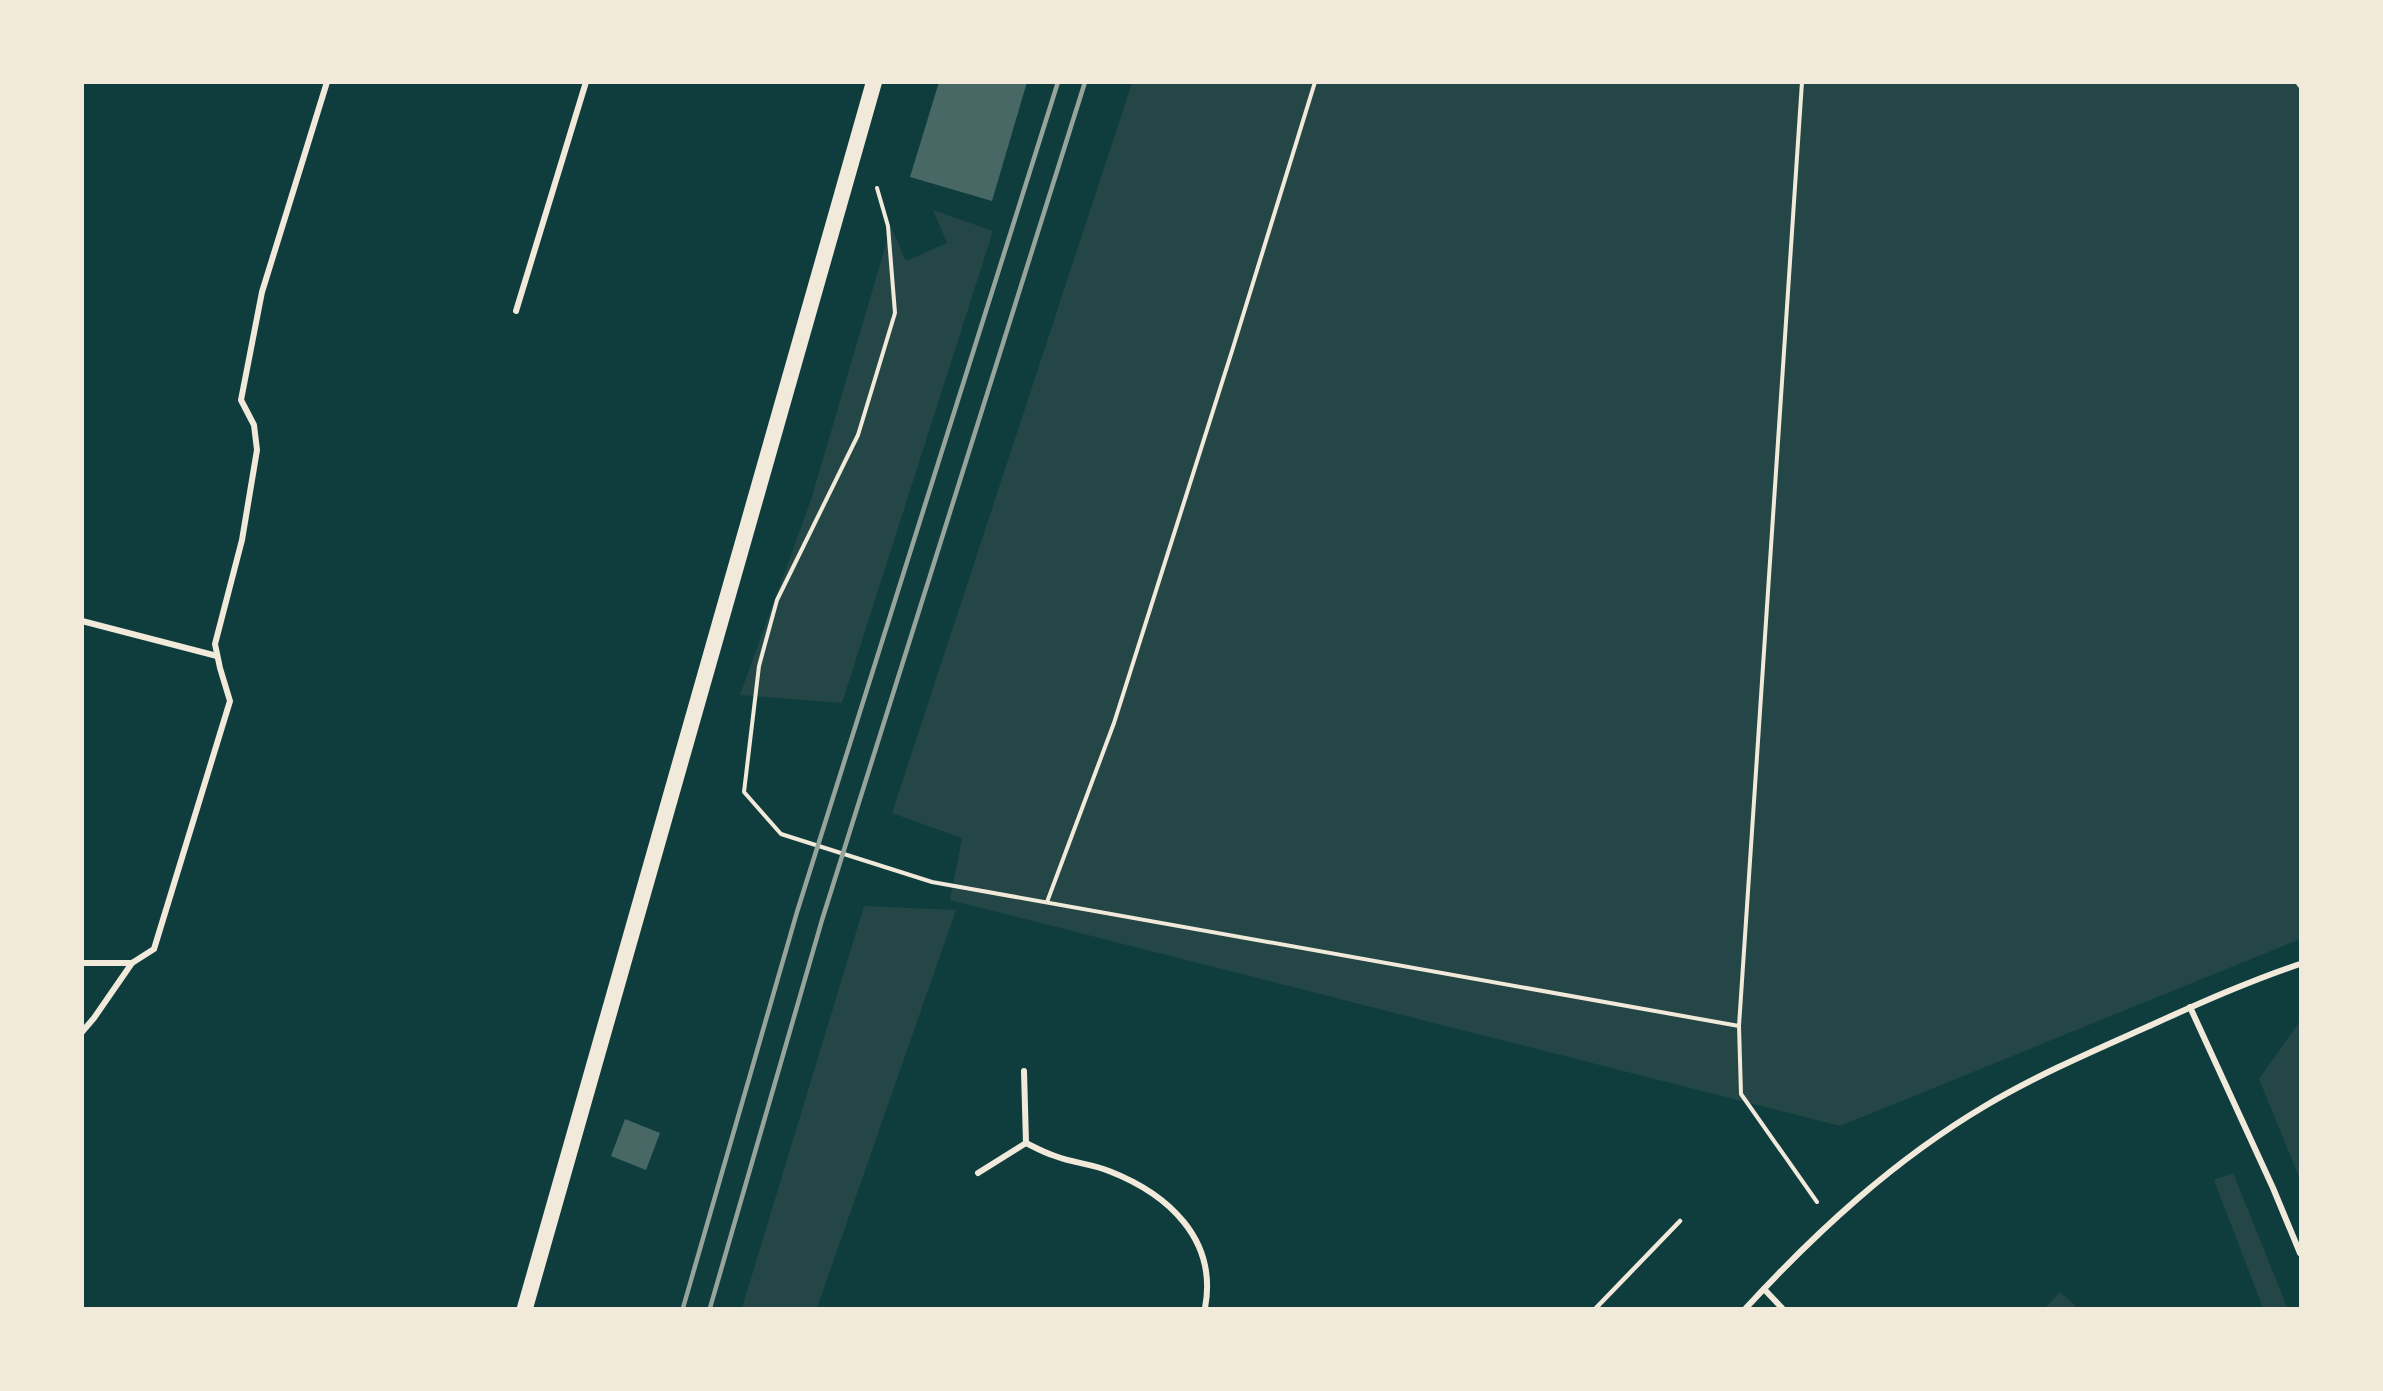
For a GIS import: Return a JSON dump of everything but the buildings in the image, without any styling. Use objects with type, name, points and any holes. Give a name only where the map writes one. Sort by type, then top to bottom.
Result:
[{"type":"highway","points":[[525,1308],[874,82]]},
{"type":"street","points":[[82,1032],[132,963],[154,949],[228,710],[230,701],[215,644],[242,540],[257,450],[254,425],[242,400],[260,303],[327,82]]},
{"type":"street","points":[[516,311],[586,82]]},
{"type":"street","points":[[82,621],[218,656]]},
{"type":"street","points":[[82,963],[132,963]]},
{"type":"street","points":[[1746,1308],[1831,1222],[1873,1185],[1922,1147],[1985,1106],[2059,1066],[2190,1007],[2301,964]]},
{"type":"street","points":[[2190,1007],[2301,1253]]},
{"type":"street","points":[[1024,1071],[1026,1143]]},
{"type":"street","points":[[978,1173],[1026,1143]]},
{"type":"street","points":[[1026,1143],[1056,1156],[1108,1170],[1148,1190],[1180,1215],[1200,1247],[1209,1291],[1206,1308]]},
{"type":"street","points":[[1764,1289],[1782,1308]]},
{"type":"lane","points":[[1596,1308],[1680,1221]]},
{"type":"path","points":[[1047,902],[1114,723],[1315,82]]},
{"type":"path","points":[[1802,82],[1739,1026],[1741,1094],[1831,1222]]},
{"type":"path","points":[[2297,82],[2301,86]]},
{"type":"path","points":[[875,183],[888,226],[895,314],[858,435],[777,600],[759,666],[744,792],[781,834],[932,882],[1739,1026]]},
{"type":"shaded area","points":[[1132,83],[2300,83],[2300,939],[1840,1126],[950,900],[962,838],[892,813]]},
{"type":"shaded area","points":[[933,210],[993,231],[842,703],[740,695],[811,500],[891,227],[906,261],[947,243]]},
{"type":"shaded area","points":[[864,906],[956,910],[817,1308],[742,1308]]},
{"type":"shaded area","points":[[2300,1021],[2300,1179],[2259,1079]]},
{"type":"shaded area","points":[[2233,1173],[2287,1307],[2263,1308],[2214,1180]]},
{"type":"shaded area","points":[[2060,1292],[2078,1308],[2045,1308]]},
{"type":"railway","points":[[683,1308],[797,912],[1058,82]]},
{"type":"railway","points":[[710,1308],[822,920],[1085,82]]}]
